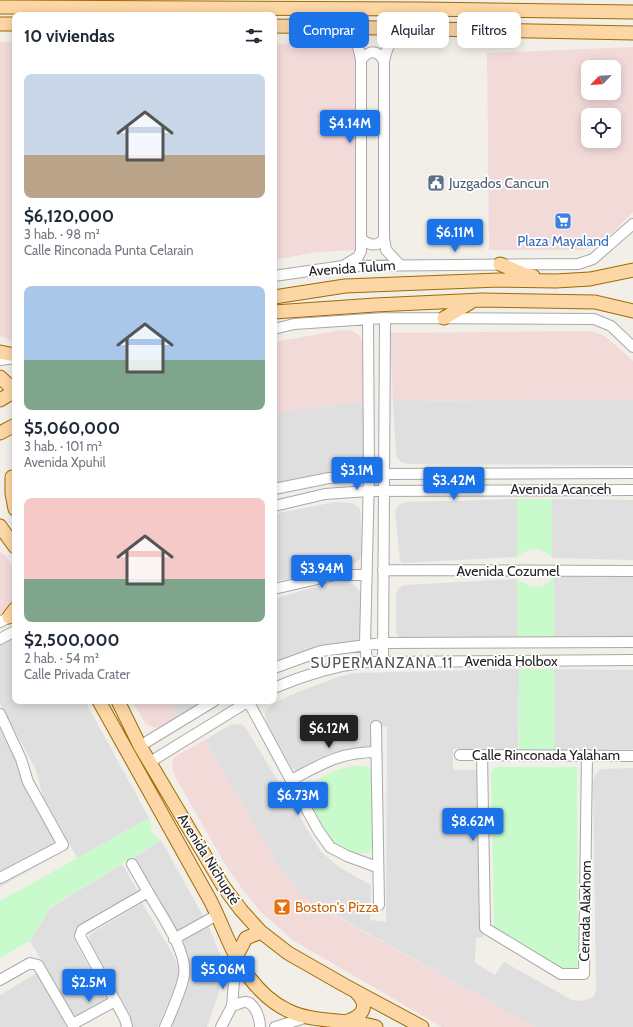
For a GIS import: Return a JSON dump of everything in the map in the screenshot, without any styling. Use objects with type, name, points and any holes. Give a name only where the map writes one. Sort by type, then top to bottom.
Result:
[{"type":"main road","points":[[0,7],[420,9],[633,12]]},
{"type":"main road","points":[[0,24],[12,24]]},
{"type":"main road","points":[[277,26],[289,27]]},
{"type":"main road","points":[[449,30],[633,33]]},
{"type":"main road","points":[[500,264],[523,274],[556,281]]},
{"type":"main road","name":"Avenida Tulum","points":[[277,297],[344,286],[491,280],[556,281],[590,279],[633,270]]},
{"type":"main road","points":[[444,318],[475,300]]},
{"type":"main road","points":[[277,312],[475,300],[595,302],[633,311]]},
{"type":"main road","points":[[0,352],[12,354]]},
{"type":"main road","points":[[0,377],[12,388]]},
{"type":"main road","points":[[0,400],[12,393]]},
{"type":"main road","points":[[0,433],[12,427]]},
{"type":"main road","points":[[0,488],[12,477]]},
{"type":"main road","points":[[0,526],[12,544]]},
{"type":"main road","points":[[0,542],[12,547]]},
{"type":"main road","name":"Avenida Nichupté","points":[[102,704],[217,915],[236,957],[249,976],[274,1002],[287,1010],[308,1017],[348,1021],[376,1027]]},
{"type":"main road","name":"Avenida Nichupté","points":[[119,704],[140,746],[223,886],[236,904],[261,932],[288,953],[422,1027]]},
{"type":"main road","points":[[217,915],[230,912],[236,904]]},
{"type":"main road","points":[[236,957],[246,938],[261,932]]},
{"type":"main road","points":[[348,1021],[360,1016],[364,1010],[362,1001],[355,991]]},
{"type":"street","points":[[343,266],[358,257],[361,251],[361,60],[358,48]]},
{"type":"street","points":[[386,48],[384,61],[384,238],[386,250],[400,265]]},
{"type":"street","points":[[361,60],[366,53],[373,51],[380,54],[384,61]]},
{"type":"street","name":"Avenida Tulum","points":[[277,276],[343,266],[586,262],[593,259],[633,224]]},
{"type":"street","points":[[361,239],[368,244],[374,245],[381,243],[384,238]]},
{"type":"street","points":[[383,661],[385,318]]},
{"type":"street","points":[[277,328],[294,324],[385,318],[594,319],[611,326],[633,347]]},
{"type":"street","points":[[367,662],[365,644],[369,475],[368,319]]},
{"type":"street","points":[[0,360],[12,358]]},
{"type":"street","name":"Avenida Acanceh","points":[[277,488],[329,478],[385,474],[633,473]]},
{"type":"street","name":"Avenida Acanceh","points":[[277,505],[325,494],[368,491],[633,490]]},
{"type":"street","name":"Avenida Cozumel","points":[[383,570],[633,571]]},
{"type":"street","points":[[277,588],[335,575],[367,575]]},
{"type":"street","points":[[0,640],[12,633]]},
{"type":"street","name":"Avenida Holbox","points":[[277,667],[321,651],[365,644],[633,642]]},
{"type":"street","name":"Avenida Holbox","points":[[277,687],[298,678],[330,668],[367,662],[633,660]]},
{"type":"street","points":[[140,746],[209,704]]},
{"type":"street","points":[[150,762],[243,704]]},
{"type":"street","points":[[250,704],[318,830],[330,847],[347,856],[377,867]]},
{"type":"street","points":[[0,714],[21,759],[28,782],[63,845],[0,878]]},
{"type":"street","points":[[376,726],[377,867],[379,905]]},
{"type":"street","points":[[291,780],[336,757],[356,752],[376,752]]},
{"type":"street","name":"Calle Rinconada Yalaham","points":[[460,755],[633,756]]},
{"type":"street","name":"Cerrada Alaxhom","points":[[482,755],[485,928],[561,974],[584,974],[587,755]]},
{"type":"street","points":[[132,864],[174,939],[184,961],[184,975],[165,1027]]},
{"type":"street","points":[[127,1027],[125,1019],[80,936],[82,930],[148,892]]},
{"type":"street","points":[[174,939],[217,915]]},
{"type":"street","points":[[221,1027],[232,1006],[236,957]]},
{"type":"street","points":[[0,980],[30,963],[38,965],[74,1026],[115,1001]]},
{"type":"street","points":[[232,1006],[245,1002],[253,1006],[259,1018],[260,1027]]},
{"type":"street","points":[[275,1027],[308,1017]]},
{"type":"shaded area","points":[[0,42],[12,42],[12,341],[0,336]]},
{"type":"shaded area","points":[[277,44],[289,44],[289,48],[352,48],[355,49],[358,59],[356,250],[317,252],[277,259]]},
{"type":"shaded area","points":[[633,47],[633,212],[605,240],[593,247],[583,250],[489,250],[487,53]]},
{"type":"shaded area","points":[[343,330],[353,331],[361,337],[364,360],[364,402],[302,408],[277,413],[277,341]]},
{"type":"shaded area","points":[[591,331],[605,336],[633,361],[633,399],[393,401],[390,333]]},
{"type":"shaded area","points":[[633,399],[633,465],[409,464],[401,462],[396,456],[393,401]]},
{"type":"shaded area","points":[[364,402],[365,450],[361,468],[353,472],[277,486],[277,413],[302,408]]},
{"type":"shaded area","points":[[517,499],[517,557],[403,563],[400,561],[395,511],[398,505],[406,502]]},
{"type":"shaded area","points":[[552,499],[633,500],[633,560],[552,558]]},
{"type":"shaded area","points":[[335,502],[353,503],[360,509],[362,546],[360,559],[352,565],[277,581],[277,513]]},
{"type":"shaded area","points":[[0,552],[5,555],[12,566],[12,602],[0,618]]},
{"type":"shaded area","points":[[554,576],[633,577],[633,640],[554,641]]},
{"type":"shaded area","points":[[517,579],[518,641],[408,642],[400,638],[396,633],[396,595],[398,589],[404,585]]},
{"type":"shaded area","points":[[328,583],[353,584],[362,594],[362,634],[355,644],[277,666],[277,598]]},
{"type":"shaded area","points":[[12,639],[12,704],[87,704],[149,818],[77,858],[43,796],[36,770],[0,704],[0,645]]},
{"type":"shaded area","points":[[519,669],[518,751],[453,749],[453,770],[477,770],[483,937],[476,938],[475,963],[495,975],[504,962],[572,1000],[584,1001],[593,997],[596,991],[593,782],[595,775],[601,769],[633,768],[633,1027],[535,1027],[316,904],[302,894],[279,868],[205,740],[230,725],[240,724],[245,727],[321,852],[339,867],[371,885],[370,920],[386,922],[387,727],[376,726],[373,747],[368,752],[298,773],[292,768],[265,718],[265,711],[272,704],[277,704],[277,702],[293,694],[338,677],[355,673]]},
{"type":"shaded area","points":[[555,669],[633,670],[633,749],[554,751]]},
{"type":"shaded area","points":[[134,704],[171,704],[179,718],[157,728],[145,723]]},
{"type":"shaded area","points":[[171,704],[205,704],[179,718]]},
{"type":"shaded area","points":[[0,730],[23,771],[25,786],[61,853],[0,887]]},
{"type":"shaded area","points":[[205,740],[279,868],[302,894],[334,915],[535,1027],[442,1027],[294,941],[261,912],[243,890],[223,861],[176,778],[172,760],[177,755]]},
{"type":"shaded area","points":[[161,840],[208,925],[220,954],[222,978],[207,1027],[171,1027],[190,979],[190,965],[187,956],[131,859]]},
{"type":"shaded area","points":[[122,864],[139,893],[77,934],[75,940],[110,1007],[80,1027],[30,941],[50,908]]},
{"type":"shaded area","points":[[142,903],[175,958],[180,976],[158,1027],[133,1027],[126,1010],[90,944],[89,936],[92,933]]},
{"type":"shaded area","points":[[37,973],[67,1027],[0,1027],[0,995]]},
{"type":"green space","points":[[517,499],[552,499],[552,558],[543,551],[534,549],[526,551],[517,557]]},
{"type":"green space","points":[[554,576],[554,641],[518,641],[517,579],[527,585],[536,587],[550,581]]},
{"type":"green space","points":[[519,669],[555,669],[554,751],[519,751]]},
{"type":"green space","points":[[351,766],[365,766],[371,770],[374,777],[373,848],[369,853],[347,852],[335,845],[319,825],[306,795],[309,789],[319,779],[332,772]]},
{"type":"green space","points":[[495,767],[577,767],[578,966],[575,969],[560,971],[497,931],[494,927],[491,773]]},
{"type":"green space","points":[[149,818],[153,834],[161,840],[50,907],[30,941],[0,958],[0,901]]},
{"type":"place","name":"Juzgados Cancun","points":[[436,183]]},
{"type":"place","name":"Plaza Mayaland","points":[[563,221]]},
{"type":"place","name":"Boston's Pizza","points":[[282,907]]},
{"type":"district","name":"SUPERMANZANA 11","points":[[382,663]]}]
